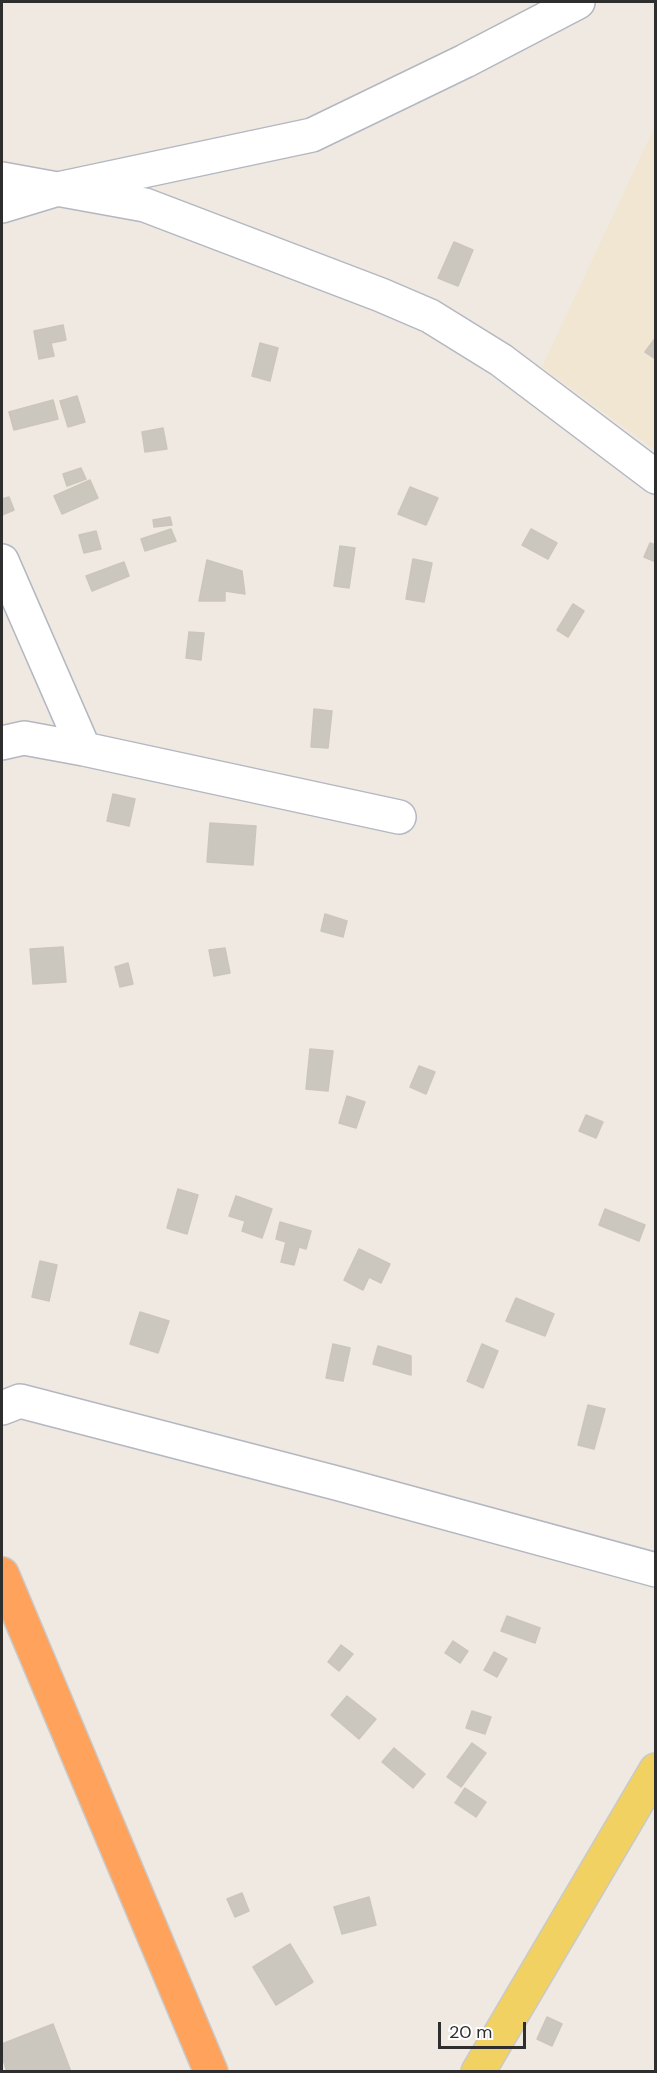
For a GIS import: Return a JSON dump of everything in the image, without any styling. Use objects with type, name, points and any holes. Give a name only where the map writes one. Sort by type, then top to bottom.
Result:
[{"type":"highway","points":[[2,1574],[211,2072]]},
{"type":"main road","points":[[478,2072],[656,1770]]},
{"type":"street","points":[[2,206],[58,189],[312,135],[465,61],[578,2]]},
{"type":"street","points":[[2,179],[145,205],[430,316],[501,360],[656,477]]},
{"type":"street","points":[[2,561],[84,749]]},
{"type":"street","points":[[2,743],[24,738],[84,749],[399,817]]},
{"type":"street","points":[[2,1408],[20,1401],[340,1484],[656,1570]]},
{"type":"shaded area","points":[[655,126],[655,450],[542,367]]},
{"type":"building","points":[[454,242],[473,250],[458,286],[438,278]]},
{"type":"building","points":[[63,325],[66,340],[51,343],[54,356],[39,359],[34,331]]},
{"type":"building","points":[[656,337],[656,359],[645,352]]},
{"type":"building","points":[[260,343],[278,348],[270,381],[252,376]]},
{"type":"building","points":[[77,396],[85,422],[68,427],[60,401]]},
{"type":"building","points":[[53,400],[58,419],[14,430],[9,412]]},
{"type":"building","points":[[163,428],[167,449],[145,452],[142,432]]},
{"type":"building","points":[[81,468],[86,479],[67,486],[63,474]]},
{"type":"building","points":[[90,480],[98,498],[62,514],[54,496]]},
{"type":"building","points":[[410,487],[438,498],[426,525],[398,514]]},
{"type":"building","points":[[9,497],[14,510],[2,515],[2,499]]},
{"type":"building","points":[[170,517],[172,525],[154,527],[153,520]]},
{"type":"building","points":[[171,529],[176,541],[145,551],[141,539]]},
{"type":"building","points":[[531,529],[557,543],[548,559],[522,545]]},
{"type":"building","points":[[96,531],[101,549],[84,553],[79,535]]},
{"type":"building","points":[[650,543],[656,545],[656,562],[644,557]]},
{"type":"building","points":[[340,546],[355,548],[349,588],[334,586]]},
{"type":"building","points":[[413,559],[432,563],[424,602],[406,599]]},
{"type":"building","points":[[207,560],[242,571],[245,594],[225,591],[225,601],[199,601]]},
{"type":"building","points":[[124,562],[129,576],[92,591],[86,576]]},
{"type":"building","points":[[573,604],[584,611],[568,637],[557,630]]},
{"type":"building","points":[[189,632],[204,633],[201,660],[186,658]]},
{"type":"building","points":[[314,709],[332,711],[328,748],[311,747]]},
{"type":"building","points":[[113,794],[135,799],[129,826],[107,821]]},
{"type":"building","points":[[210,823],[256,826],[253,865],[207,862]]},
{"type":"building","points":[[325,914],[347,921],[343,937],[321,931]]},
{"type":"building","points":[[63,947],[66,982],[33,984],[30,949]]},
{"type":"building","points":[[225,948],[230,973],[214,976],[209,950]]},
{"type":"building","points":[[128,963],[133,984],[120,987],[115,967]]},
{"type":"building","points":[[310,1049],[333,1051],[328,1091],[306,1089]]},
{"type":"building","points":[[419,1066],[435,1072],[426,1094],[410,1087]]},
{"type":"building","points":[[347,1096],[365,1102],[356,1128],[339,1123]]},
{"type":"building","points":[[586,1115],[603,1122],[596,1138],[579,1131]]},
{"type":"building","points":[[178,1189],[198,1195],[187,1234],[167,1228]]},
{"type":"building","points":[[236,1196],[272,1209],[262,1238],[242,1231],[245,1221],[229,1216]]},
{"type":"building","points":[[605,1209],[645,1225],[639,1241],[599,1225]]},
{"type":"building","points":[[280,1222],[311,1231],[306,1249],[299,1247],[294,1265],[281,1262],[286,1242],[276,1239]]},
{"type":"building","points":[[359,1249],[390,1264],[381,1283],[369,1277],[363,1290],[344,1280]]},
{"type":"building","points":[[40,1261],[57,1265],[49,1301],[32,1297]]},
{"type":"building","points":[[516,1298],[554,1314],[545,1336],[506,1321]]},
{"type":"building","points":[[140,1312],[169,1321],[158,1353],[130,1344]]},
{"type":"building","points":[[333,1344],[350,1348],[343,1381],[326,1378]]},
{"type":"building","points":[[482,1344],[498,1351],[483,1388],[467,1381]]},
{"type":"building","points":[[378,1346],[411,1356],[411,1375],[373,1364]]},
{"type":"building","points":[[588,1405],[605,1409],[594,1449],[578,1445]]},
{"type":"building","points":[[507,1616],[540,1628],[535,1643],[501,1631]]},
{"type":"building","points":[[453,1641],[468,1651],[460,1663],[445,1653]]},
{"type":"building","points":[[341,1645],[353,1654],[339,1671],[328,1662]]},
{"type":"building","points":[[494,1652],[507,1659],[497,1677],[484,1670]]},
{"type":"building","points":[[347,1696],[376,1719],[359,1739],[331,1715]]},
{"type":"building","points":[[472,1711],[491,1717],[485,1734],[466,1728]]},
{"type":"building","points":[[472,1743],[486,1753],[461,1787],[447,1777]]},
{"type":"building","points":[[394,1748],[425,1774],[413,1788],[382,1762]]},
{"type":"building","points":[[465,1788],[486,1802],[476,1817],[455,1803]]},
{"type":"building","points":[[242,1893],[249,1911],[235,1917],[227,1899]]},
{"type":"building","points":[[369,1897],[376,1925],[342,1934],[334,1907]]},
{"type":"building","points":[[290,1944],[313,1982],[276,2005],[253,1967]]},
{"type":"building","points":[[547,2017],[562,2024],[552,2046],[537,2039]]},
{"type":"building","points":[[53,2024],[71,2072],[7,2072],[2,2056],[2,2044]]}]
